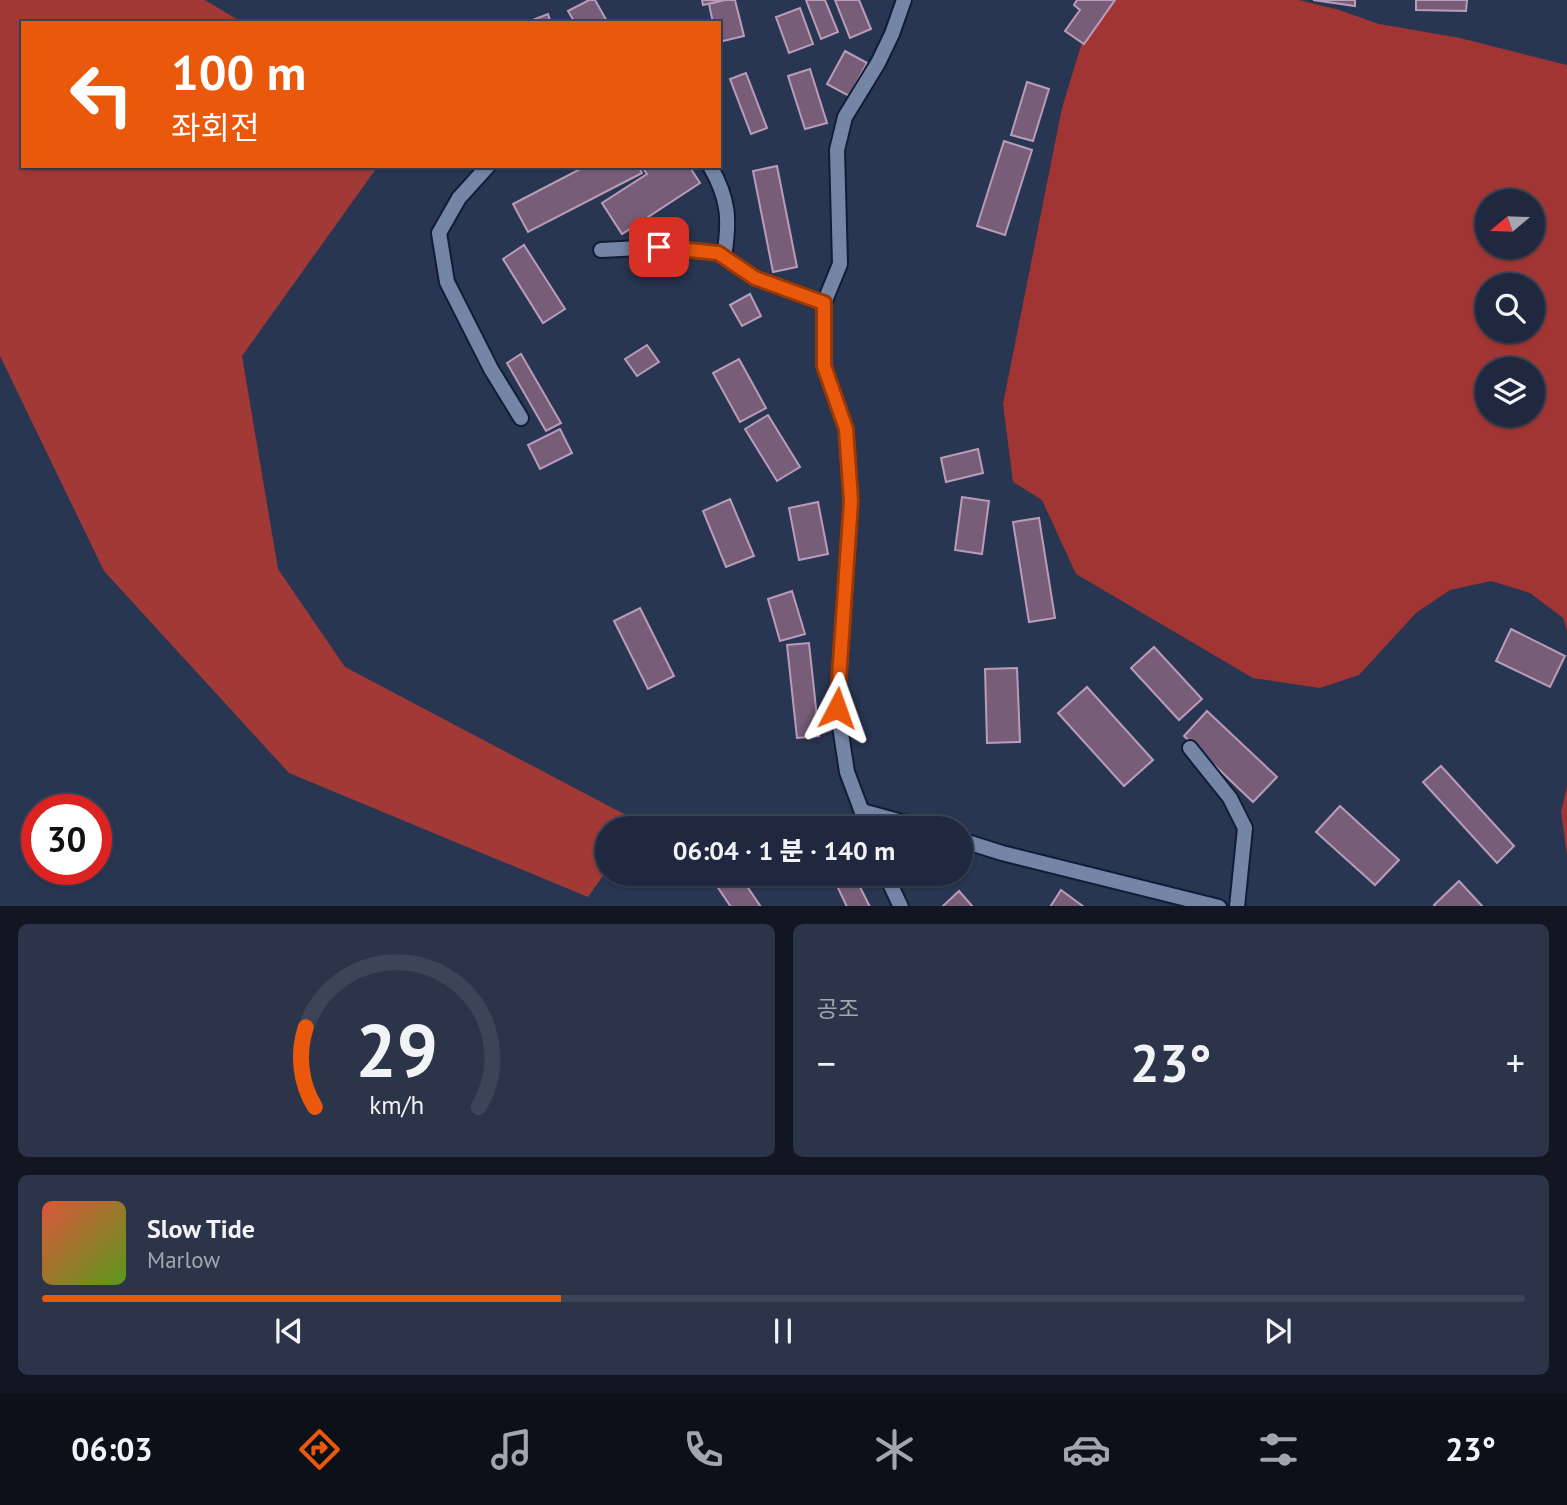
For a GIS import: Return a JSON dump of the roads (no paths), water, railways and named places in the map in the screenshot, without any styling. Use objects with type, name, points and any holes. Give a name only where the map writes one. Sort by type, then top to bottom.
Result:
[{"type":"street","points":[[864,816],[847,772],[837,708],[851,501],[846,429],[824,366],[824,303],[840,264],[836,172],[839,139],[845,117],[878,62],[904,0]]},
{"type":"street","points":[[486,168],[459,198],[439,233],[447,282],[491,369],[521,418]]},
{"type":"street","points":[[711,168],[720,183],[729,224],[724,257]]},
{"type":"street","points":[[601,250],[659,247],[718,253],[755,278],[824,303]]},
{"type":"street","points":[[1190,748],[1230,798],[1245,828],[1237,906]]},
{"type":"street","points":[[862,811],[880,816]]},
{"type":"street","points":[[973,844],[1219,906]]},
{"type":"street","points":[[891,886],[901,906]]}]
